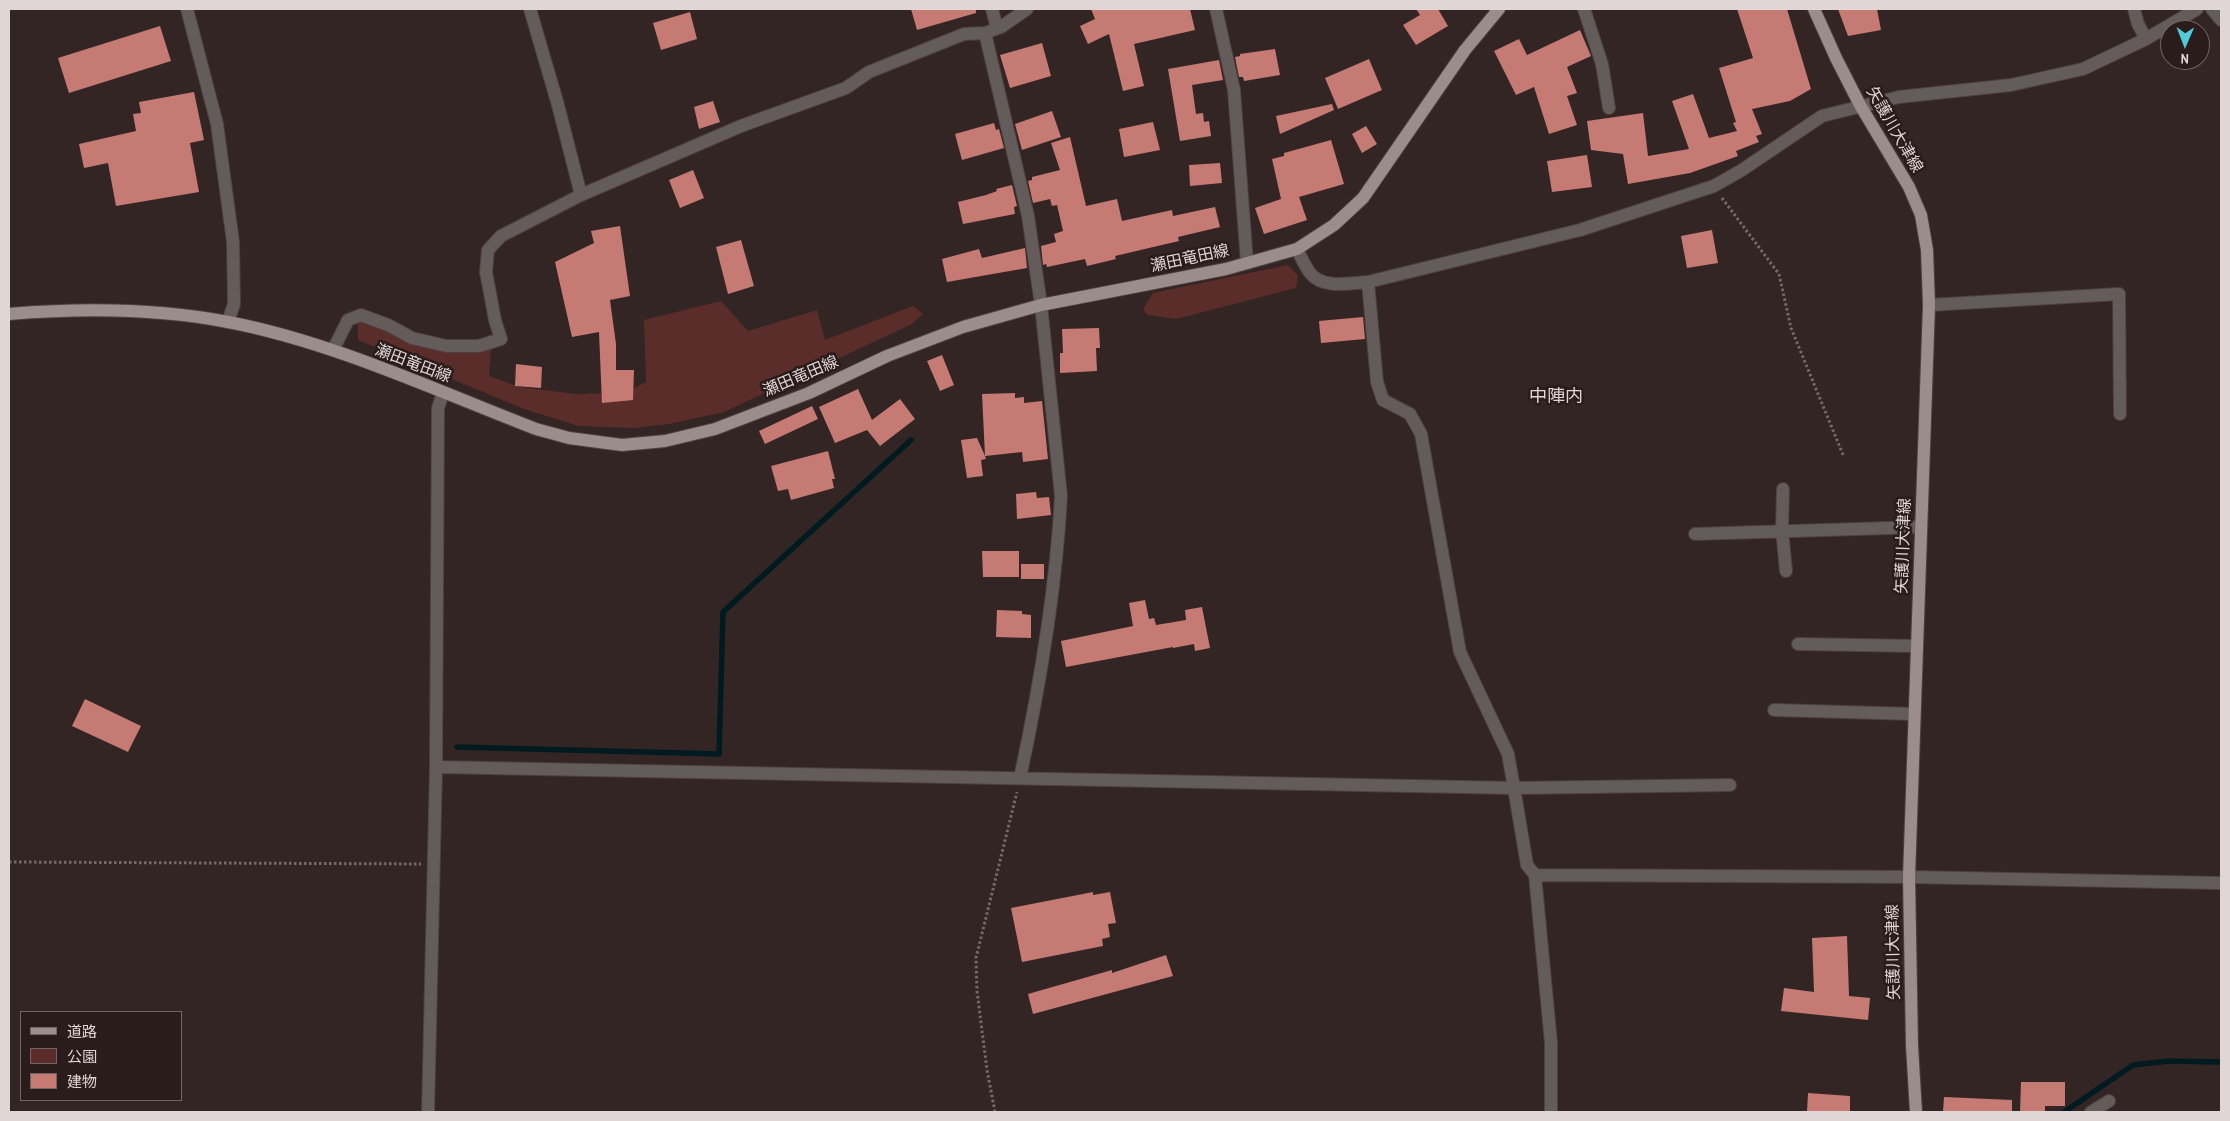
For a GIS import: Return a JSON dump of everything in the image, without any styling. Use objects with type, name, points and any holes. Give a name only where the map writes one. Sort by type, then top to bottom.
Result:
[{"type":"main road","name":"瀬田竜田線","points":[[9,314],[68,309],[158,313],[228,322],[333,350],[536,429],[569,438],[622,445],[665,441],[715,429],[809,393],[887,356],[964,327],[1041,305],[1247,263],[1297,249],[1334,225],[1363,198],[1465,50],[1499,9]]},
{"type":"main road","name":"矢護川大津線","points":[[1814,9],[1860,105],[1908,187],[1921,215],[1927,250],[1929,305],[1909,877],[1912,1046],[1916,1112]]},
{"type":"street","points":[[187,9],[198,45],[217,124],[232,232],[234,304],[228,322]]},
{"type":"street","points":[[530,9],[558,105],[581,196]]},
{"type":"street","points":[[992,9],[991,30],[1028,216],[1041,305],[1061,496],[1060,526],[1040,690],[1020,778]]},
{"type":"street","points":[[333,350],[348,320],[361,315],[388,325],[412,338],[446,346],[479,346],[501,339],[495,320],[486,272],[488,250],[502,236],[581,196],[741,126],[846,88],[869,72],[964,34],[991,30],[1027,9]]},
{"type":"street","points":[[1216,9],[1234,90],[1247,263]]},
{"type":"street","points":[[1584,9],[1602,64],[1609,108]]},
{"type":"street","points":[[2134,9],[2138,24],[2146,39]]},
{"type":"street","points":[[1297,249],[1312,275],[1330,284],[1368,282],[1580,230],[1714,186],[1742,170],[1822,116],[1899,96],[2011,85],[2083,69],[2146,39],[2197,9]]},
{"type":"street","points":[[2212,9],[2221,20]]},
{"type":"street","points":[[1368,282],[1377,382],[1383,400],[1410,414],[1421,434],[1460,652],[1508,754],[1528,864],[1535,875],[1551,1043],[1551,1112]]},
{"type":"street","points":[[1929,305],[2119,294],[2120,414]]},
{"type":"street","points":[[428,1112],[436,767],[438,408],[443,393]]},
{"type":"street","points":[[1783,489],[1782,530],[1786,571]]},
{"type":"street","points":[[1695,534],[1921,527]]},
{"type":"street","points":[[1798,644],[1917,646]]},
{"type":"street","points":[[1774,710],[1914,714]]},
{"type":"street","points":[[436,767],[1514,788],[1730,785]]},
{"type":"street","points":[[1535,875],[1909,877],[2221,883]]},
{"type":"street","points":[[2091,1112],[2109,1101]]},
{"type":"path","points":[[1714,186],[1779,274],[1791,328],[1844,457]]},
{"type":"path","points":[[995,1112],[987,1070],[977,991],[976,958],[1020,778]]},
{"type":"path","points":[[9,862],[434,864]]},
{"type":"green space","points":[[1288,265],[1298,276],[1296,288],[1176,319],[1147,315],[1143,309],[1153,293]]},
{"type":"green space","points":[[721,301],[748,331],[817,310],[825,340],[913,306],[923,314],[912,324],[724,412],[669,424],[634,428],[579,426],[524,409],[358,340],[358,319],[404,335],[482,345],[491,350],[489,376],[519,387],[576,394],[625,393],[646,382],[644,320]]},
{"type":"building","points":[[911,9],[976,9],[976,13],[917,30]]},
{"type":"building","points":[[1091,9],[1190,9],[1195,30],[1134,44],[1144,86],[1123,91],[1109,34],[1088,44],[1080,26],[1095,19]]},
{"type":"building","points":[[1416,9],[1438,9],[1448,26],[1416,45],[1403,25],[1420,15]]},
{"type":"building","points":[[1737,9],[1787,9],[1811,89],[1790,101],[1752,109],[1762,134],[1756,136],[1759,142],[1736,151],[1738,156],[1690,173],[1628,184],[1623,154],[1591,150],[1587,121],[1643,113],[1648,156],[1689,149],[1672,101],[1693,94],[1709,138],[1737,131],[1733,123],[1736,122],[1719,68],[1753,58]]},
{"type":"building","points":[[1838,9],[1877,9],[1881,30],[1848,36]]},
{"type":"building","points":[[690,12],[697,39],[661,50],[653,23]]},
{"type":"building","points":[[160,26],[171,61],[69,93],[58,58]]},
{"type":"building","points":[[1580,30],[1591,56],[1567,67],[1577,93],[1567,96],[1577,125],[1549,134],[1534,87],[1516,95],[1494,51],[1519,39],[1527,55]]},
{"type":"building","points":[[1042,43],[1051,76],[1010,88],[1000,55]]},
{"type":"building","points":[[1275,49],[1280,75],[1244,81],[1243,77],[1239,77],[1235,57],[1240,56],[1240,54]]},
{"type":"building","points":[[1369,59],[1382,90],[1338,109],[1325,78]]},
{"type":"building","points":[[1219,60],[1223,80],[1192,85],[1196,114],[1203,113],[1204,122],[1209,121],[1211,136],[1180,141],[1168,69]]},
{"type":"building","points":[[194,92],[204,140],[190,143],[199,192],[116,206],[108,163],[84,168],[79,144],[136,131],[133,114],[141,113],[139,102]]},
{"type":"building","points":[[713,101],[720,122],[699,129],[694,107]]},
{"type":"building","points":[[1332,104],[1334,110],[1280,134],[1276,116]]},
{"type":"building","points":[[1052,111],[1061,137],[1022,150],[1015,124]]},
{"type":"building","points":[[1153,122],[1160,150],[1124,157],[1119,129]]},
{"type":"building","points":[[994,123],[996,130],[999,129],[1004,148],[962,160],[955,134]]},
{"type":"building","points":[[1366,126],[1377,144],[1362,153],[1352,134]]},
{"type":"building","points":[[1070,137],[1086,206],[1117,199],[1122,221],[1172,210],[1173,216],[1215,207],[1220,227],[1178,237],[1179,241],[1115,256],[1116,259],[1087,266],[1085,259],[1047,267],[1046,264],[1043,265],[1041,246],[1056,242],[1054,234],[1063,231],[1057,205],[1052,206],[1050,199],[1033,203],[1028,181],[1032,180],[1032,177],[1060,170],[1051,143]]},
{"type":"building","points":[[1331,140],[1344,184],[1299,197],[1307,220],[1264,234],[1255,208],[1281,199],[1272,159],[1284,156],[1284,153]]},
{"type":"building","points":[[1587,155],[1592,187],[1552,192],[1547,161]]},
{"type":"building","points":[[1220,163],[1222,183],[1190,186],[1189,165]]},
{"type":"building","points":[[693,170],[704,198],[680,208],[669,180]]},
{"type":"building","points":[[1012,185],[1017,206],[1014,207],[1015,214],[963,224],[958,202],[986,195],[997,191],[996,189]]},
{"type":"building","points":[[620,226],[630,296],[610,300],[616,344],[616,370],[634,370],[633,400],[602,403],[599,332],[572,337],[555,262],[594,243],[591,231]]},
{"type":"building","points":[[1712,230],[1718,263],[1687,268],[1681,236]]},
{"type":"building","points":[[741,240],[754,286],[728,294],[716,247]]},
{"type":"building","points":[[1025,248],[1027,268],[947,282],[942,259],[979,249],[982,258]]},
{"type":"building","points":[[1363,317],[1365,339],[1321,343],[1319,321]]},
{"type":"building","points":[[1099,328],[1100,348],[1096,348],[1097,371],[1060,373],[1060,353],[1063,353],[1062,329]]},
{"type":"building","points":[[942,355],[954,385],[940,391],[927,361]]},
{"type":"building","points":[[516,364],[542,367],[541,388],[515,386]]},
{"type":"building","points":[[858,389],[872,420],[900,399],[915,419],[880,446],[867,430],[835,443],[819,407]]},
{"type":"building","points":[[1015,393],[1015,398],[1024,397],[1024,403],[1042,401],[1048,459],[1023,462],[1022,452],[985,456],[982,394]]},
{"type":"building","points":[[812,406],[818,419],[765,444],[759,431]]},
{"type":"building","points":[[977,438],[986,459],[981,460],[983,476],[967,478],[961,440]]},
{"type":"building","points":[[828,451],[835,479],[832,479],[834,488],[791,500],[788,489],[778,491],[771,466]]},
{"type":"building","points":[[1036,492],[1037,498],[1049,497],[1051,515],[1017,519],[1016,494]]},
{"type":"building","points":[[982,551],[1019,551],[1019,577],[983,577]]},
{"type":"building","points":[[1021,564],[1044,564],[1044,579],[1021,579]]},
{"type":"building","points":[[1145,600],[1149,619],[1154,618],[1156,625],[1186,620],[1185,610],[1202,607],[1210,648],[1195,651],[1194,644],[1066,667],[1061,641],[1133,626],[1129,603]]},
{"type":"building","points":[[997,610],[1022,611],[1022,614],[1031,615],[1031,638],[996,637]]},
{"type":"building","points":[[85,699],[141,726],[128,752],[72,726]]},
{"type":"building","points":[[1093,892],[1093,895],[1110,892],[1116,923],[1108,924],[1110,937],[1102,939],[1103,946],[1022,962],[1011,908]]},
{"type":"building","points":[[1847,936],[1849,996],[1870,998],[1868,1020],[1781,1011],[1784,988],[1814,992],[1812,938]]},
{"type":"building","points":[[1166,955],[1173,976],[1033,1014],[1028,994],[1112,970],[1112,973]]},
{"type":"building","points":[[2021,1082],[2065,1082],[2065,1106],[2045,1106],[2045,1112],[2020,1112]]},
{"type":"building","points":[[1808,1093],[1850,1096],[1850,1112],[1807,1112]]},
{"type":"building","points":[[1944,1097],[2012,1100],[2012,1112],[1943,1112]]},
{"type":"waterway","points":[[457,747],[719,754],[723,612],[911,440]]},
{"type":"waterway","points":[[2064,1112],[2133,1065],[2169,1061],[2221,1062]]},
{"type":"district","name":"中陣内","points":[[1556,397]]}]
